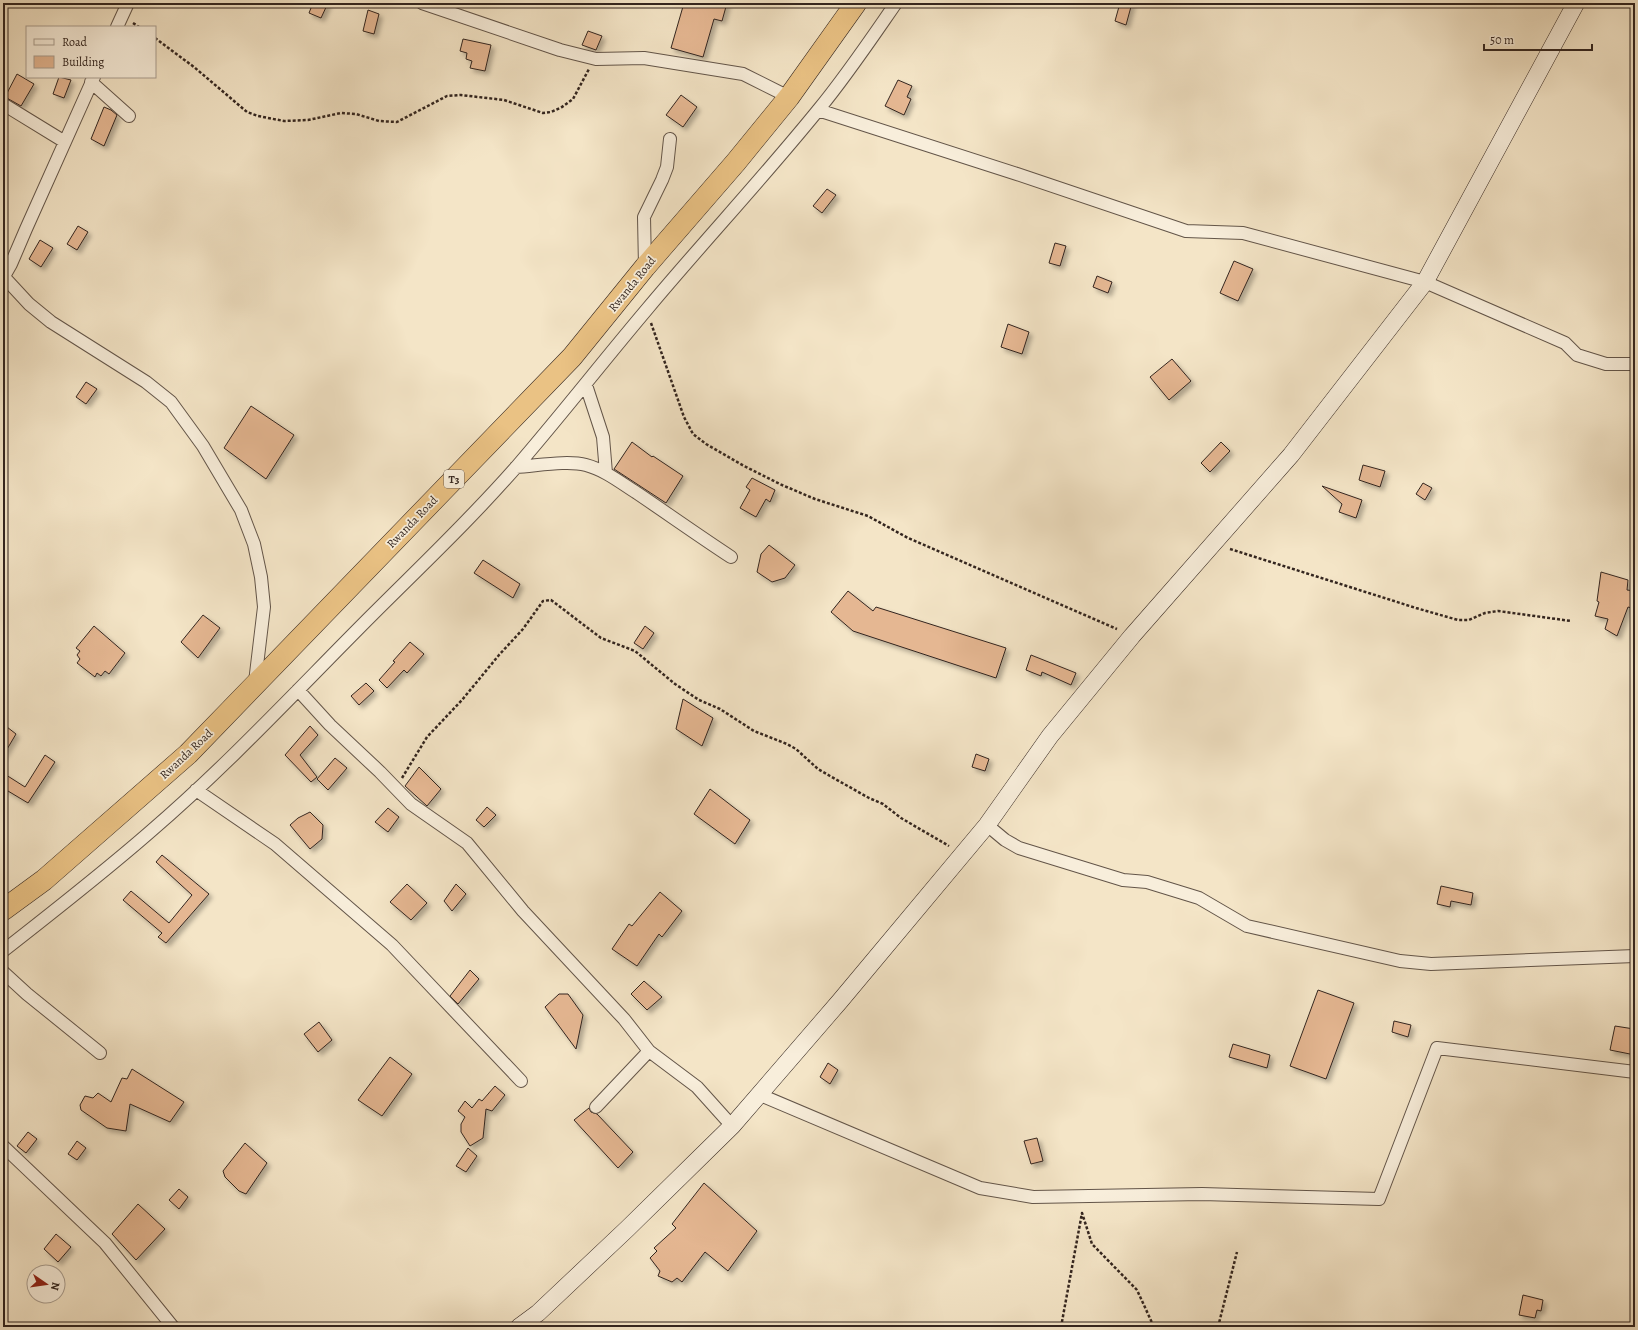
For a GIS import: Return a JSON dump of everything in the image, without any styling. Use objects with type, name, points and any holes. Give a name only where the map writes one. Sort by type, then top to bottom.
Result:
[{"type":"highway","name":"Rwanda Road","points":[[3,910],[44,880],[188,754],[572,357],[645,267],[736,162],[789,97],[856,3]]},
{"type":"street","points":[[116,26],[128,3]]},
{"type":"street","points":[[422,3],[533,41],[596,59],[644,58],[743,74],[789,97]]},
{"type":"street","points":[[3,951],[140,841],[196,790],[423,566],[516,467],[586,385],[646,310],[818,110],[860,56],[896,3]]},
{"type":"street","points":[[519,1327],[538,1313],[628,1229],[732,1126],[758,1094],[840,1001],[961,854],[987,825],[1050,736],[1132,636],[1291,455],[1425,282],[1576,3]]},
{"type":"street","points":[[129,116],[93,80],[4,278],[29,304],[51,322],[146,382],[171,402],[203,446],[241,510],[254,544],[264,607],[255,686]]},
{"type":"street","points":[[3,104],[65,142]]},
{"type":"street","points":[[818,110],[1017,174],[1186,231],[1242,234],[1425,282],[1566,343],[1577,355],[1606,364],[1635,364]]},
{"type":"street","points":[[645,267],[644,216],[667,167],[670,139]]},
{"type":"street","points":[[586,385],[603,437],[606,473]]},
{"type":"street","points":[[516,467],[568,463],[585,465],[606,473],[731,557]]},
{"type":"street","points":[[298,690],[330,725],[411,804],[467,843],[523,911],[624,1019],[649,1051],[697,1087],[732,1126]]},
{"type":"street","points":[[196,790],[275,844],[392,945],[521,1081]]},
{"type":"street","points":[[987,825],[1005,840],[1019,848],[1123,880],[1147,882],[1199,898],[1247,926],[1400,961],[1430,964],[1635,956]]},
{"type":"street","points":[[3,972],[27,994],[100,1052]]},
{"type":"street","points":[[758,1094],[980,1188],[1032,1197],[1202,1194],[1379,1199],[1437,1048],[1635,1072]]},
{"type":"street","points":[[596,1107],[649,1051]]},
{"type":"street","points":[[3,1146],[105,1244],[173,1327]]},
{"type":"path","points":[[156,39],[194,67],[247,112],[273,120],[284,121],[308,120],[341,113],[356,114],[379,121],[397,122],[446,96],[461,95],[504,100],[543,113],[551,112],[562,108],[573,99],[596,59]]},
{"type":"path","points":[[646,310],[684,417],[693,434],[706,444],[738,463],[782,485],[815,499],[868,516],[908,538],[941,553],[1017,584],[1132,636]]},
{"type":"path","points":[[1212,544],[1247,553],[1416,608],[1458,620],[1469,620],[1486,613],[1498,611],[1572,620]]},
{"type":"path","points":[[394,787],[410,767],[427,737],[462,700],[499,655],[524,629],[543,600],[547,600],[556,603],[586,628],[601,638],[635,652],[675,684],[699,700],[720,709],[754,731],[787,744],[818,769],[869,798],[883,804],[901,818],[961,854]]},
{"type":"path","points":[[1061,1327],[1082,1213],[1092,1244],[1137,1290],[1154,1327]]},
{"type":"path","points":[[1218,1327],[1237,1252]]},
{"type":"building","points":[[313,3],[328,3],[321,18],[309,13]]},
{"type":"building","points":[[684,3],[727,3],[722,21],[714,19],[703,57],[671,48]]},
{"type":"building","points":[[1120,3],[1132,3],[1126,25],[1115,21]]},
{"type":"building","points":[[368,10],[379,14],[374,34],[363,31]]},
{"type":"building","points":[[588,31],[602,36],[596,50],[582,45]]},
{"type":"building","points":[[463,39],[491,45],[485,71],[470,68],[472,61],[466,59],[467,53],[460,51]]},
{"type":"building","points":[[17,74],[34,84],[21,106],[5,97]]},
{"type":"building","points":[[59,78],[71,80],[64,98],[53,94]]},
{"type":"building","points":[[898,80],[912,86],[907,97],[911,99],[904,115],[885,106]]},
{"type":"building","points":[[681,95],[697,107],[683,127],[666,115]]},
{"type":"building","points":[[104,107],[117,115],[104,146],[91,139]]},
{"type":"building","points":[[827,189],[836,195],[822,213],[813,206]]},
{"type":"building","points":[[78,226],[88,232],[77,250],[67,244]]},
{"type":"building","points":[[40,240],[53,248],[41,267],[29,259]]},
{"type":"building","points":[[1055,243],[1066,246],[1060,266],[1049,263]]},
{"type":"building","points":[[1234,261],[1253,269],[1238,301],[1220,293]]},
{"type":"building","points":[[1097,276],[1112,282],[1108,293],[1093,287]]},
{"type":"building","points":[[1008,324],[1029,332],[1022,354],[1001,347]]},
{"type":"building","points":[[1172,359],[1191,381],[1169,400],[1150,377]]},
{"type":"building","points":[[86,382],[97,389],[86,404],[76,397]]},
{"type":"building","points":[[251,406],[294,435],[266,479],[224,448]]},
{"type":"building","points":[[632,442],[652,457],[653,456],[683,476],[666,503],[614,469]]},
{"type":"building","points":[[1221,442],[1230,451],[1210,472],[1201,463]]},
{"type":"building","points":[[1363,465],[1385,471],[1380,487],[1359,480]]},
{"type":"building","points":[[752,478],[775,490],[770,502],[766,499],[756,517],[740,508],[750,490],[746,487]]},
{"type":"building","points":[[1423,483],[1432,488],[1425,500],[1416,494]]},
{"type":"building","points":[[1322,486],[1362,500],[1356,518],[1339,512],[1342,504]]},
{"type":"building","points":[[769,545],[795,565],[785,578],[772,582],[757,572],[761,554]]},
{"type":"building","points":[[483,560],[520,584],[513,598],[474,573]]},
{"type":"building","points":[[1601,572],[1628,580],[1627,590],[1635,591],[1635,609],[1628,607],[1617,636],[1605,629],[1608,619],[1595,616],[1599,602],[1597,601]]},
{"type":"building","points":[[848,591],[873,611],[876,607],[1006,648],[996,678],[853,631],[831,612]]},
{"type":"building","points":[[203,615],[220,628],[198,658],[181,642]]},
{"type":"building","points":[[94,626],[125,653],[109,674],[105,671],[101,676],[97,673],[95,677],[77,663],[80,659],[77,655],[80,651],[76,648]]},
{"type":"building","points":[[645,626],[654,633],[643,649],[634,643]]},
{"type":"building","points":[[410,642],[424,654],[407,673],[404,670],[387,688],[379,680]]},
{"type":"building","points":[[1031,655],[1076,673],[1071,685],[1042,672],[1041,676],[1026,670]]},
{"type":"building","points":[[366,683],[374,691],[359,705],[351,696]]},
{"type":"building","points":[[683,699],[713,718],[702,746],[676,729]]},
{"type":"building","points":[[310,726],[318,735],[300,755],[317,777],[311,782],[285,755]]},
{"type":"building","points":[[7,727],[16,734],[3,756],[3,733]]},
{"type":"building","points":[[976,754],[989,759],[985,771],[972,767]]},
{"type":"building","points":[[45,755],[55,762],[28,803],[3,788],[3,773],[25,787]]},
{"type":"building","points":[[335,758],[347,768],[328,790],[317,779]]},
{"type":"building","points":[[419,767],[441,789],[427,806],[405,786]]},
{"type":"building","points":[[710,789],[750,820],[735,844],[694,814]]},
{"type":"building","points":[[487,807],[496,815],[484,827],[476,820]]},
{"type":"building","points":[[388,808],[399,817],[388,832],[375,822]]},
{"type":"building","points":[[310,812],[323,825],[322,839],[310,849],[290,825],[298,818]]},
{"type":"building","points":[[162,855],[209,894],[166,943],[158,937],[162,933],[123,900],[131,891],[169,923],[192,895],[156,862]]},
{"type":"building","points":[[407,884],[427,903],[411,920],[390,902]]},
{"type":"building","points":[[456,884],[466,894],[452,911],[444,901]]},
{"type":"building","points":[[1441,886],[1473,893],[1471,905],[1451,901],[1450,907],[1437,904]]},
{"type":"building","points":[[660,892],[682,911],[662,937],[659,934],[637,966],[612,949],[629,924],[632,926]]},
{"type":"building","points":[[470,970],[479,979],[458,1004],[450,996]]},
{"type":"building","points":[[644,981],[662,997],[647,1010],[631,994]]},
{"type":"building","points":[[1318,990],[1354,1003],[1326,1079],[1290,1066]]},
{"type":"building","points":[[559,994],[568,994],[583,1015],[576,1049],[545,1007]]},
{"type":"building","points":[[1394,1021],[1411,1025],[1408,1037],[1392,1032]]},
{"type":"building","points":[[319,1022],[332,1040],[318,1052],[304,1034]]},
{"type":"building","points":[[1615,1026],[1634,1029],[1632,1040],[1635,1040],[1635,1055],[1610,1050]]},
{"type":"building","points":[[1233,1044],[1270,1055],[1267,1068],[1229,1057]]},
{"type":"building","points":[[390,1057],[412,1074],[382,1116],[358,1100]]},
{"type":"building","points":[[828,1063],[838,1070],[830,1084],[820,1077]]},
{"type":"building","points":[[132,1069],[184,1102],[170,1122],[130,1104],[126,1131],[107,1128],[81,1110],[80,1105],[85,1096],[93,1098],[98,1093],[111,1102],[122,1078],[127,1079]]},
{"type":"building","points":[[495,1086],[505,1095],[492,1111],[486,1109],[483,1138],[470,1146],[461,1132],[461,1124],[465,1117],[458,1111],[465,1101],[472,1108],[479,1099],[482,1101]]},
{"type":"building","points":[[589,1108],[591,1112],[597,1114],[633,1152],[618,1168],[574,1120]]},
{"type":"building","points":[[28,1132],[37,1139],[26,1153],[17,1146]]},
{"type":"building","points":[[1037,1138],[1043,1161],[1031,1164],[1024,1141]]},
{"type":"building","points":[[77,1141],[86,1148],[77,1160],[68,1154]]},
{"type":"building","points":[[245,1143],[267,1163],[246,1194],[239,1191],[225,1177],[223,1171]]},
{"type":"building","points":[[468,1148],[477,1156],[466,1172],[456,1166]]},
{"type":"building","points":[[704,1183],[757,1231],[728,1271],[705,1252],[682,1282],[677,1278],[672,1282],[658,1276],[660,1271],[650,1258],[657,1251],[654,1248],[676,1228],[672,1224]]},
{"type":"building","points":[[179,1189],[188,1197],[179,1209],[169,1200]]},
{"type":"building","points":[[138,1204],[165,1229],[136,1260],[112,1234]]},
{"type":"building","points":[[56,1234],[71,1247],[58,1262],[44,1249]]},
{"type":"building","points":[[1523,1295],[1543,1300],[1541,1311],[1537,1310],[1535,1318],[1519,1315]]}]
